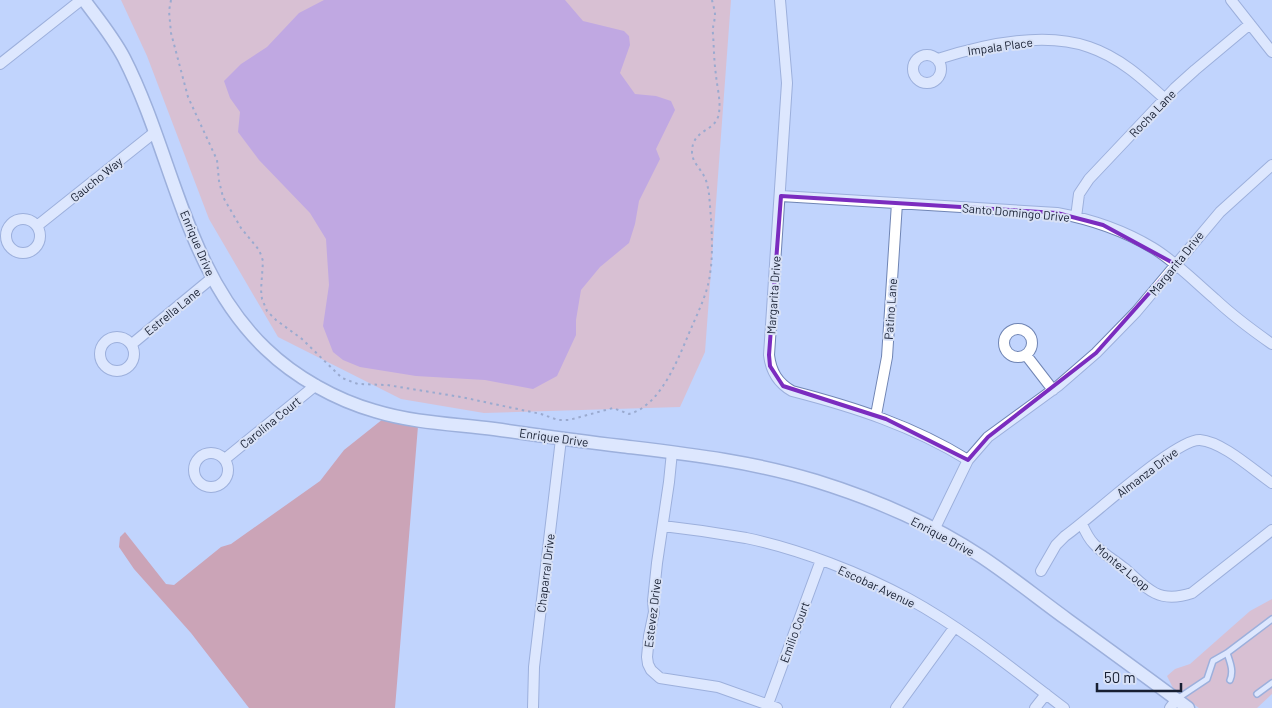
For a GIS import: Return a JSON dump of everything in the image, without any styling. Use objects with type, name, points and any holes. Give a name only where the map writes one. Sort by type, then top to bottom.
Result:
[{"type":"street","points":[[0,64],[82,0]]},
{"type":"street","name":"Enrique Drive","points":[[82,0],[122,55],[155,132],[212,278],[236,316],[250,332],[284,364],[316,385],[356,405],[378,412],[415,419],[561,439],[728,459],[814,480],[886,507],[980,555],[1022,585],[1173,704],[1188,708]]},
{"type":"street","name":"Margarita Drive","points":[[780,0],[787,83],[768,355],[770,366],[776,378],[783,386],[792,391],[876,415],[949,448],[968,460]]},
{"type":"street","points":[[1231,0],[1272,52]]},
{"type":"street","name":"Rocha Lane","points":[[1076,216],[1079,194],[1083,187],[1194,70],[1250,24]]},
{"type":"street","name":"Impala Place","points":[[938,59],[964,51],[1014,42],[1067,41],[1089,47],[1128,67],[1165,99]]},
{"type":"street","name":"Gaucho Way","points":[[37,226],[155,132]]},
{"type":"street","name":"Margarita Drive","points":[[934,530],[968,460],[988,436],[1053,390],[1118,332],[1149,298],[1175,264],[1220,212],[1272,165]]},
{"type":"street","name":"Santo Domingo Drive","points":[[780,196],[1049,212],[1076,216],[1103,225],[1153,248],[1175,264],[1244,324],[1268,342]]},
{"type":"street","name":"Patino Lane","points":[[876,415],[886,357],[897,203]]},
{"type":"street","name":"Estrella Lane","points":[[132,344],[212,278]]},
{"type":"street","points":[[1268,342],[1272,330]]},
{"type":"street","points":[[1026,355],[1053,390]]},
{"type":"street","name":"Carolina Court","points":[[225,460],[316,385]]},
{"type":"street","name":"Chaparral Drive","points":[[533,708],[534,668],[561,439]]},
{"type":"street","name":"Almanza Drive","points":[[1041,571],[1056,545],[1168,455],[1190,441],[1201,440],[1228,451],[1272,483]]},
{"type":"street","name":"Estevez Drive","points":[[672,452],[653,601],[654,612],[647,657],[652,670],[660,678],[718,687],[773,706]]},
{"type":"street","name":"Montez Loop","points":[[1082,524],[1087,535],[1099,549],[1142,585],[1155,593],[1168,597],[1180,597],[1192,593],[1272,530]]},
{"type":"street","name":"Escobar Avenue","points":[[663,526],[747,538],[821,560],[887,588],[928,610],[1064,708]]},
{"type":"street","name":"Emilio Court","points":[[773,706],[821,560]]},
{"type":"street","points":[[896,708],[954,628]]},
{"type":"street","points":[[1035,708],[1046,694]]},
{"type":"lane","points":[[1173,704],[1207,678],[1212,661],[1227,653],[1272,620]]},
{"type":"lane","points":[[1227,653],[1232,667],[1230,680]]},
{"type":"lane","points":[[1257,694],[1272,683]]},
{"type":"path","points":[[171,0],[169,11],[171,33],[188,97],[217,160],[222,197],[241,228],[261,255],[263,261],[262,299],[271,316],[302,339],[342,378],[352,382],[364,385],[387,385],[461,397],[563,421],[613,408],[629,414],[647,404],[657,394],[673,369],[701,305],[711,268],[709,194],[707,182],[695,163],[692,150],[699,134],[713,123],[718,116],[719,94],[712,32],[715,16],[712,0]]},
{"type":"highlighted area","points":[[781,196],[1057,213],[1103,225],[1175,264],[1096,353],[988,437],[968,460],[886,419],[783,386],[770,366],[769,355]]},
{"type":"shaded area","points":[[121,0],[731,0],[705,352],[680,407],[484,413],[401,399],[278,337],[209,219],[147,56]]},
{"type":"shaded area","points":[[324,0],[565,0],[583,21],[624,31],[629,36],[630,45],[620,73],[635,94],[656,96],[671,101],[675,110],[656,149],[660,159],[639,201],[629,243],[600,267],[581,290],[576,320],[576,335],[557,376],[533,389],[485,380],[416,376],[360,367],[343,360],[333,352],[323,326],[329,285],[326,239],[310,213],[259,160],[238,132],[240,112],[230,98],[224,81],[241,64],[267,47],[299,13]]},
{"type":"shaded area","points":[[383,419],[418,426],[395,708],[249,708],[191,633],[134,569],[119,547],[120,537],[125,532],[166,584],[174,585],[221,547],[231,544],[320,481],[344,450]]},
{"type":"shaded area","points":[[1272,599],[1272,694],[1257,708],[1199,708],[1174,690],[1167,676],[1175,669],[1190,664],[1250,611]]}]
